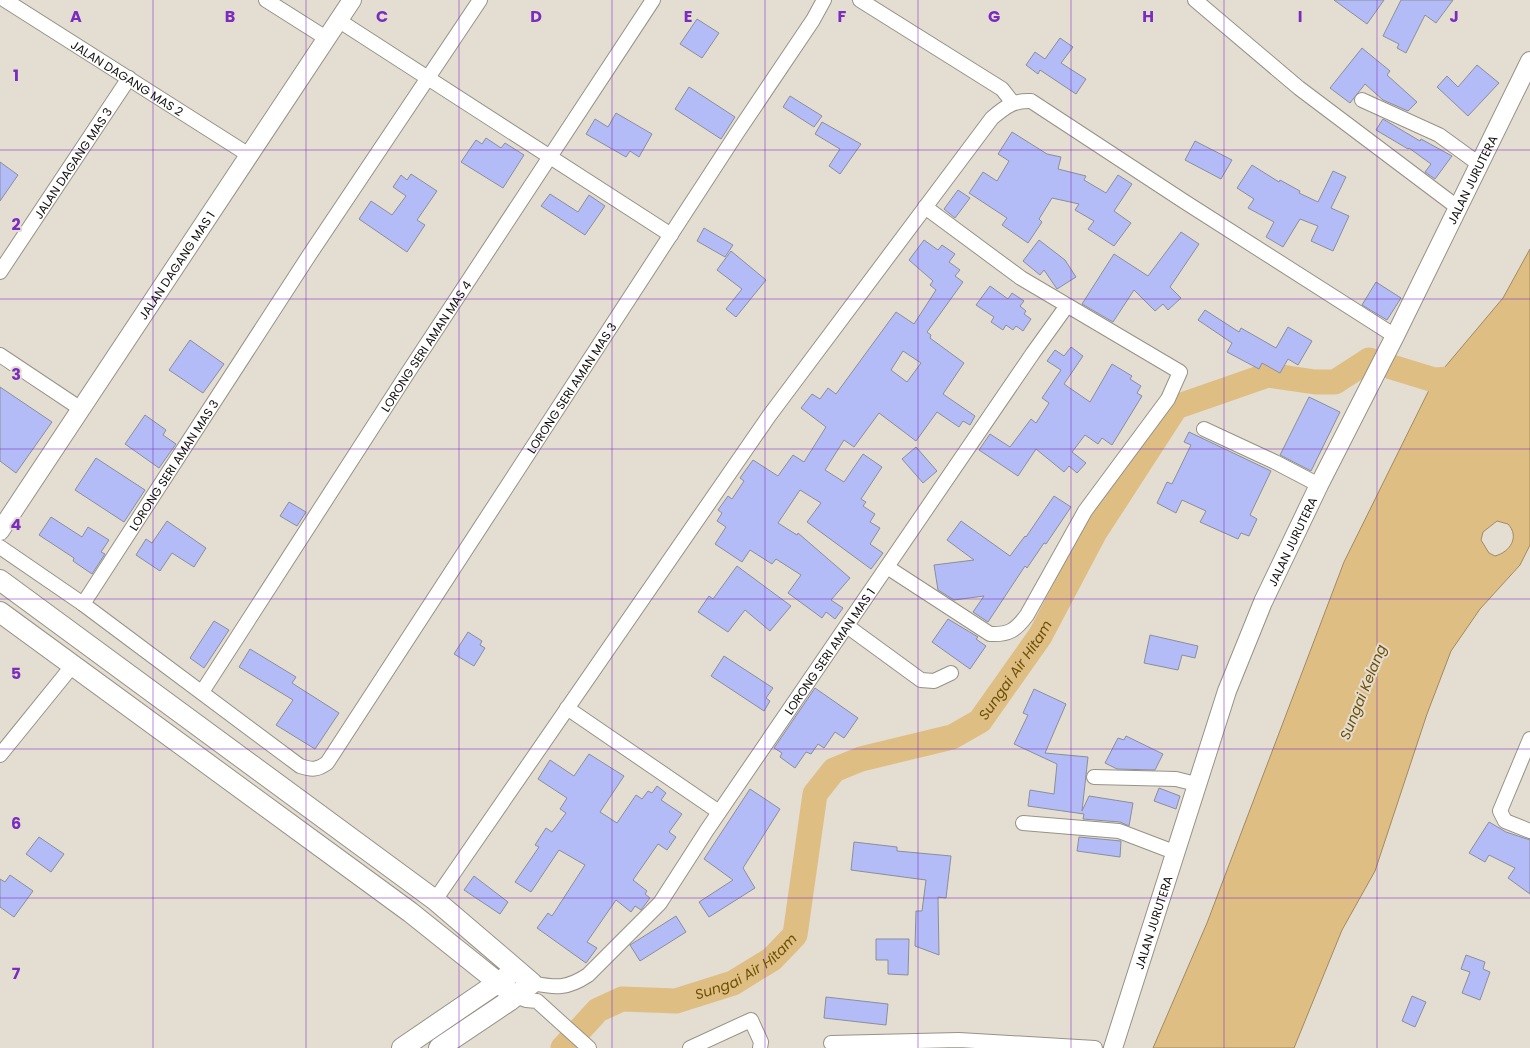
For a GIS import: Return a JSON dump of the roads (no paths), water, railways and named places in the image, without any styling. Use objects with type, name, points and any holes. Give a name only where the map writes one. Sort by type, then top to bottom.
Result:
[{"type":"main road","points":[[0,580],[435,900],[517,969],[535,992],[515,996],[439,1048]]},
{"type":"main road","points":[[0,612],[410,912],[515,996]]},
{"type":"main road","points":[[402,1048],[517,969]]},
{"type":"street","name":"JALAN DAGANG MAS 2","points":[[6,0],[249,155]]},
{"type":"street","points":[[266,0],[326,38]]},
{"type":"street","name":"JALAN DAGANG MAS 1","points":[[0,529],[352,0]]},
{"type":"street","name":"LORONG SERI AMAN MAS 3","points":[[84,604],[480,0]]},
{"type":"street","name":"LORONG SERI AMAN MAS 4","points":[[202,692],[653,0]]},
{"type":"street","name":"LORONG SERI AMAN MAS 3","points":[[202,692],[300,766],[314,770],[327,762],[671,234],[813,20],[824,0]]},
{"type":"street","points":[[860,0],[1002,88],[1013,103]]},
{"type":"street","points":[[1194,0],[1299,88],[1457,207]]},
{"type":"street","points":[[338,20],[671,234]]},
{"type":"street","name":"JALAN JURUTERA","points":[[1112,1048],[1227,692],[1263,602],[1530,60]]},
{"type":"street","name":"JALAN DAGANG MAS 3","points":[[0,272],[129,78]]},
{"type":"street","points":[[435,900],[769,416],[992,118],[1007,106],[1020,100],[1031,101],[1184,202],[1395,336]]},
{"type":"street","points":[[1362,100],[1439,135],[1479,164]]},
{"type":"street","points":[[887,567],[990,634],[1005,635],[1018,628],[1085,511],[1168,398],[1180,372],[1066,307],[1021,278],[925,208]]},
{"type":"street","name":"LORONG SERI AMAN MAS 1","points":[[535,992],[576,983],[588,975],[660,903],[719,812],[1066,307]]},
{"type":"street","points":[[0,355],[81,408]]},
{"type":"street","points":[[1204,429],[1276,462],[1319,485]]},
{"type":"street","points":[[0,547],[84,604],[202,692]]},
{"type":"street","points":[[847,626],[921,680],[934,681],[951,674]]},
{"type":"street","points":[[0,755],[73,665]]},
{"type":"street","points":[[567,708],[719,812]]},
{"type":"street","points":[[1530,739],[1500,811],[1506,821],[1530,831]]},
{"type":"street","points":[[1094,777],[1176,779],[1196,784]]},
{"type":"street","points":[[1024,823],[1119,831],[1174,852]]},
{"type":"street","points":[[535,992],[548,1011],[589,1048]]},
{"type":"street","points":[[690,1048],[751,1020],[761,1042],[760,1048]]},
{"type":"street","points":[[831,1043],[959,1040],[1095,1048]]},
{"type":"water","name":"Sungai Kelang","points":[[1530,249],[1530,545],[1520,565],[1480,609],[1451,651],[1427,714],[1375,871],[1342,930],[1294,1048],[1153,1048],[1207,923],[1344,562],[1434,380],[1503,298]],"holes":[[[1497,521],[1508,524],[1513,534],[1512,543],[1509,548],[1495,556],[1489,553],[1481,540],[1483,532]]]},
{"type":"waterway","name":"Sungai Air Hitam","points":[[563,1048],[598,1010],[622,999],[676,1001],[733,983],[772,959],[795,935],[815,794],[834,770],[861,759],[952,737],[980,721],[1040,636],[1095,532],[1176,407],[1268,375],[1315,382],[1335,382],[1369,360],[1434,380],[1468,378]]}]
